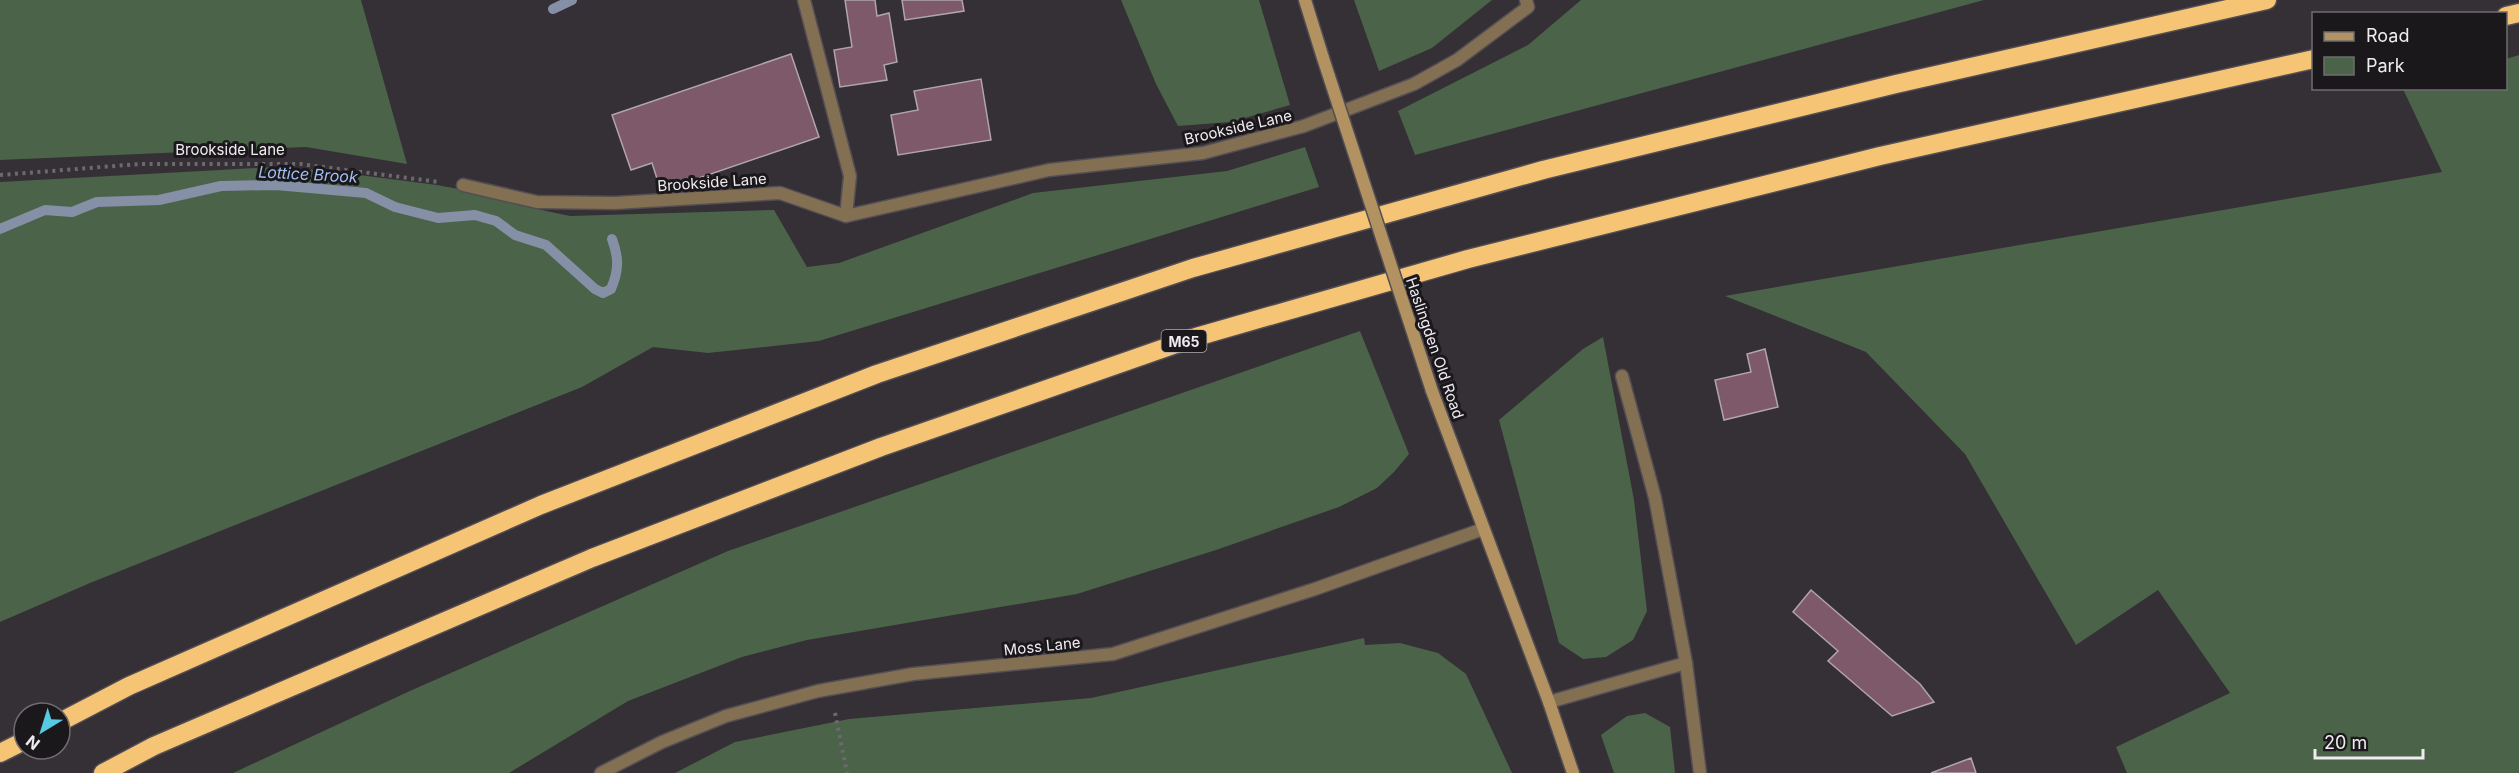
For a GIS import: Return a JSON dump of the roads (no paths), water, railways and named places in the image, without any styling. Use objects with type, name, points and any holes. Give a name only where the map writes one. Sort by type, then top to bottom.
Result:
[{"type":"highway","points":[[72,716],[129,686],[541,505],[877,374],[1193,268],[1555,167],[1896,84],[2267,0]]},
{"type":"highway","name":"M65","points":[[103,773],[154,746],[592,558],[881,447],[1196,336],[1468,259],[1880,156],[2312,59]]},
{"type":"main road","name":"Haslingden Old Road","points":[[1305,0],[1432,391],[1574,773]]},
{"type":"street","points":[[804,0],[850,176],[846,216]]},
{"type":"street","name":"Brookside Lane","points":[[463,185],[537,202],[615,203],[780,192],[846,216],[1049,170],[1203,153],[1304,126],[1414,84],[1457,60],[1530,2]]},
{"type":"street","points":[[1622,376],[1655,498],[1686,663],[1700,773]]},
{"type":"street","name":"Moss Lane","points":[[601,773],[662,742],[726,716],[831,689],[913,674],[1113,654],[1315,589],[1483,529]]},
{"type":"street","points":[[1549,702],[1686,663]]},
{"type":"waterway","name":"Lottice Brook","points":[[553,9],[572,0]]},
{"type":"waterway","name":"Lottice Brook","points":[[0,229],[45,210],[72,212],[97,202],[159,200],[221,186],[276,185],[366,193],[395,207],[438,218],[475,215],[496,221],[515,235],[546,245],[595,289],[603,293],[611,289],[616,276],[617,258],[612,239]]}]
